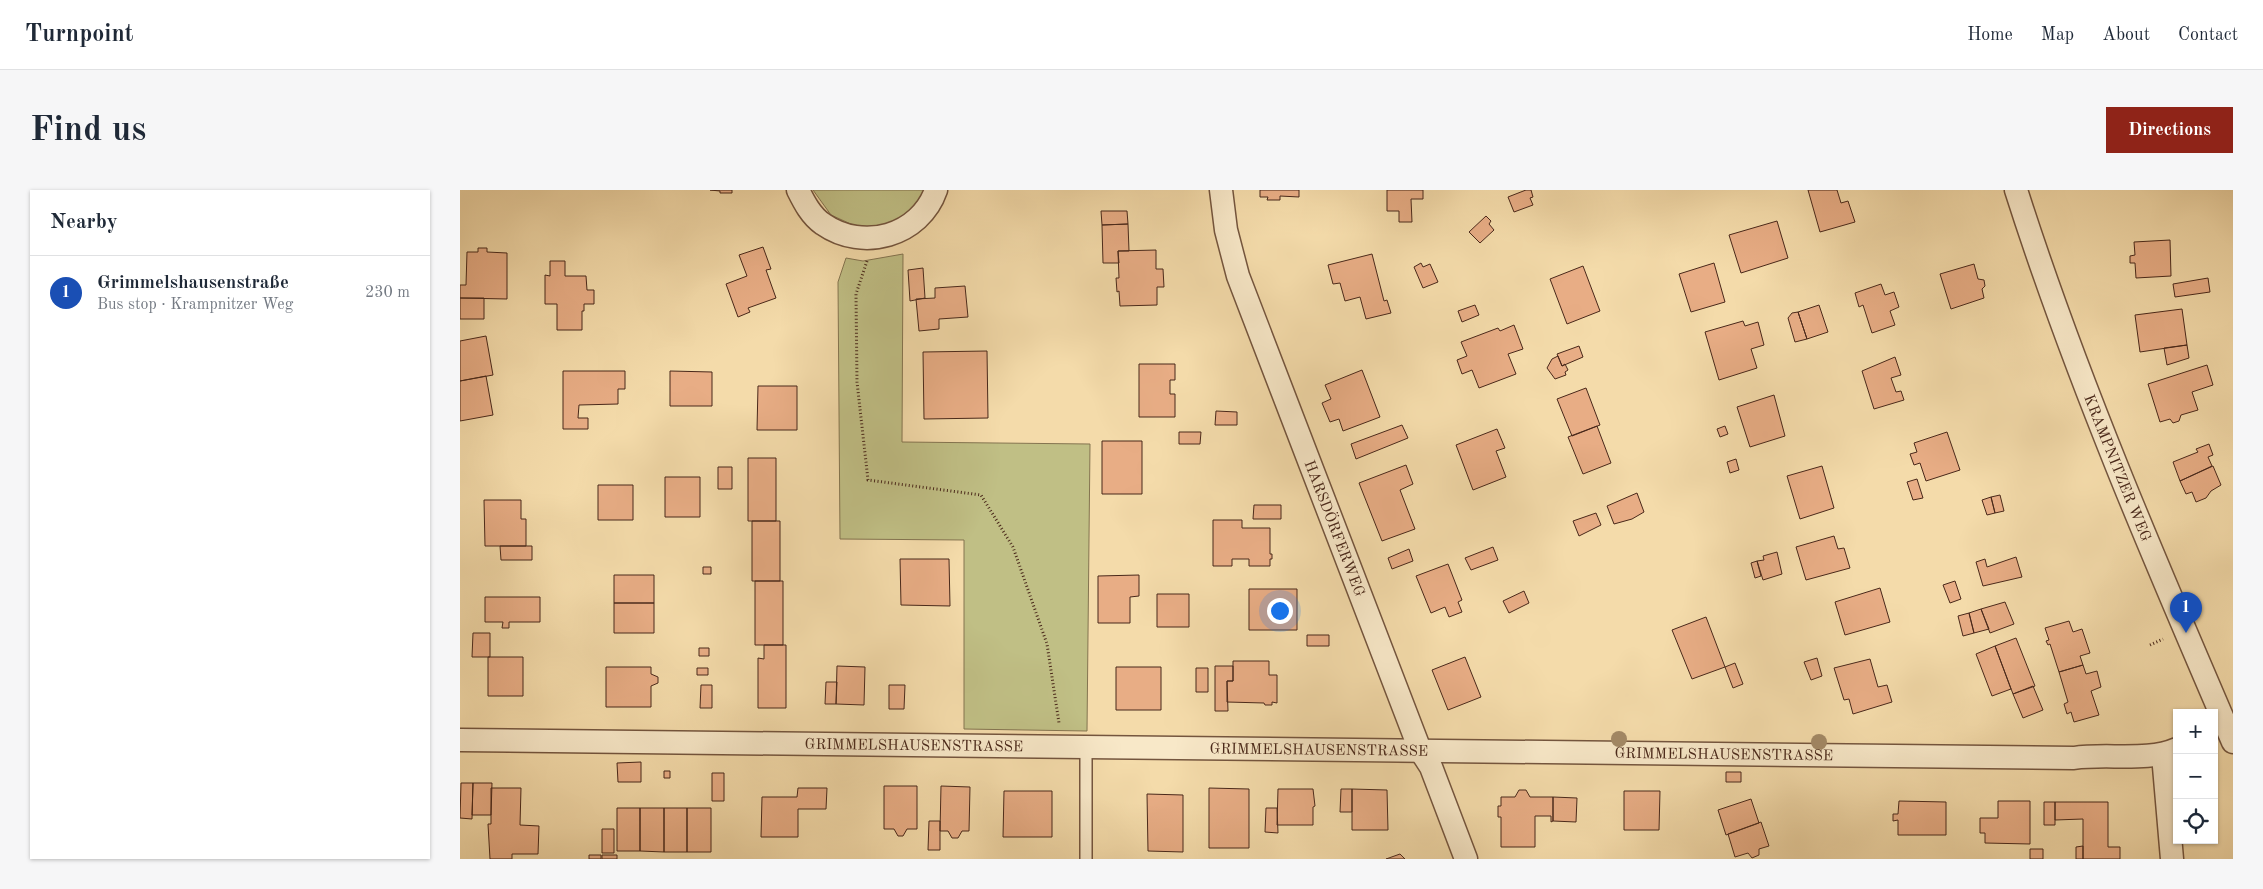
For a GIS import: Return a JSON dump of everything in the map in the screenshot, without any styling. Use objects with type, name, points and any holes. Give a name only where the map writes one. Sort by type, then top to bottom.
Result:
[{"type":"street","points":[[798,190],[805,204],[822,224],[848,236],[874,238],[898,233],[918,221],[932,203],[936,190]]},
{"type":"street","name":"HARSDÖRFERWEG","points":[[1221,190],[1226,230],[1238,276],[1420,750],[1431,767],[1466,859]]},
{"type":"street","name":"KRAMPNITZER WEG","points":[[2016,190],[2049,291],[2082,378],[2225,734]]},
{"type":"street","name":"GRIMMELSHAUSENSTRASSE","points":[[460,740],[2074,758],[2094,755],[2170,752]]},
{"type":"street","points":[[2170,752],[2172,859]]},
{"type":"lane","points":[[1086,748],[1086,859]]},
{"type":"path","points":[[874,238],[856,294],[857,382],[868,480],[982,495],[1013,547],[1047,644],[1059,720],[1059,748]]},
{"type":"shaded area","points":[[813,190],[932,190],[923,208],[878,228],[853,225],[831,215]]},
{"type":"shaded area","points":[[903,254],[902,442],[1090,444],[1087,731],[964,729],[964,540],[840,539],[838,282],[846,258],[863,261]]},
{"type":"building","points":[[710,190],[732,190],[732,193],[720,193],[720,191]]},
{"type":"building","points":[[1260,190],[1299,190],[1299,197],[1280,196],[1280,200],[1267,200],[1268,197],[1260,197]]},
{"type":"building","points":[[1387,190],[1423,190],[1423,199],[1411,199],[1412,222],[1399,222],[1399,211],[1387,211]]},
{"type":"building","points":[[1531,190],[1533,197],[1530,198],[1533,205],[1514,212],[1508,197]]},
{"type":"building","points":[[1808,190],[1837,190],[1841,203],[1848,201],[1855,222],[1820,232]]},
{"type":"building","points":[[1101,211],[1127,211],[1128,224],[1102,225]]},
{"type":"building","points":[[1486,216],[1491,221],[1489,224],[1494,230],[1480,243],[1469,232]]},
{"type":"building","points":[[1777,221],[1788,258],[1741,273],[1729,235]]},
{"type":"building","points":[[1128,224],[1129,251],[1118,251],[1119,263],[1103,263],[1102,225]]},
{"type":"building","points":[[2170,240],[2171,276],[2136,278],[2135,263],[2130,263],[2130,256],[2135,255],[2134,242]]},
{"type":"building","points":[[763,247],[771,269],[766,270],[776,298],[748,308],[750,312],[738,317],[726,284],[747,276],[739,255]]},
{"type":"building","points":[[478,248],[487,248],[487,252],[507,253],[507,299],[460,298],[460,285],[466,285],[467,252],[478,252]]},
{"type":"building","points":[[1156,250],[1156,269],[1163,269],[1164,287],[1157,287],[1157,305],[1120,306],[1116,278],[1119,278],[1118,251]]},
{"type":"building","points":[[1372,254],[1384,301],[1387,300],[1391,313],[1366,319],[1360,297],[1345,301],[1340,283],[1333,284],[1328,265]]},
{"type":"building","points":[[550,261],[565,261],[565,276],[586,276],[587,290],[594,290],[594,304],[584,304],[582,330],[557,330],[557,304],[545,304],[545,275],[550,276]]},
{"type":"building","points":[[1421,263],[1423,267],[1430,264],[1438,282],[1423,288],[1414,267]]},
{"type":"building","points":[[1714,263],[1725,302],[1691,312],[1679,274]]},
{"type":"building","points":[[1974,264],[1978,279],[1984,280],[1985,286],[1982,289],[1984,298],[1951,309],[1940,274]]},
{"type":"building","points":[[1583,266],[1600,311],[1567,324],[1550,279]]},
{"type":"building","points":[[923,268],[925,298],[910,301],[908,270]]},
{"type":"building","points":[[2208,278],[2210,292],[2175,297],[2173,284]]},
{"type":"building","points":[[1881,284],[1885,295],[1894,292],[1899,307],[1890,311],[1895,325],[1872,333],[1863,305],[1859,307],[1855,293]]},
{"type":"building","points":[[965,286],[968,317],[939,319],[939,329],[919,331],[916,299],[935,298],[935,288]]},
{"type":"building","points":[[460,298],[484,298],[484,319],[460,319]]},
{"type":"building","points":[[1475,305],[1479,315],[1462,322],[1458,311]]},
{"type":"building","points":[[1819,305],[1828,332],[1807,339],[1798,312]]},
{"type":"building","points":[[2182,309],[2187,345],[2140,352],[2135,315]]},
{"type":"building","points":[[1798,312],[1807,339],[1795,342],[1788,318],[1792,313]]},
{"type":"building","points":[[1743,321],[1745,326],[1758,322],[1764,345],[1751,349],[1757,368],[1719,380],[1705,332]]},
{"type":"building","points":[[1514,325],[1523,349],[1508,354],[1516,374],[1479,388],[1472,370],[1462,374],[1457,360],[1467,356],[1461,342],[1498,328],[1500,331]]},
{"type":"building","points":[[486,336],[493,375],[460,381],[460,341]]},
{"type":"building","points":[[2187,345],[2189,358],[2167,365],[2164,348]]},
{"type":"building","points":[[1579,346],[1583,357],[1562,366],[1557,354]]},
{"type":"building","points":[[987,351],[988,418],[924,419],[923,352]]},
{"type":"building","points":[[1558,356],[1562,366],[1565,364],[1568,370],[1565,372],[1566,375],[1555,379],[1547,368],[1552,359]]},
{"type":"building","points":[[1895,357],[1901,375],[1891,378],[1896,392],[1901,391],[1904,400],[1874,409],[1862,371]]},
{"type":"building","points":[[1139,364],[1175,364],[1175,380],[1170,380],[1170,394],[1175,394],[1175,417],[1139,417]]},
{"type":"building","points":[[2207,365],[2213,385],[2192,392],[2198,410],[2181,415],[2179,421],[2173,423],[2170,419],[2160,422],[2148,384]]},
{"type":"building","points":[[1362,370],[1380,417],[1343,431],[1339,419],[1330,422],[1322,403],[1331,399],[1325,385]]},
{"type":"building","points":[[563,371],[625,371],[625,389],[618,389],[618,404],[579,405],[578,418],[588,418],[588,429],[563,429]]},
{"type":"building","points":[[670,371],[712,372],[712,406],[670,406]]},
{"type":"building","points":[[486,376],[493,415],[460,421],[460,381]]},
{"type":"building","points":[[758,386],[797,386],[797,430],[757,430]]},
{"type":"building","points":[[1586,388],[1600,425],[1572,436],[1557,399]]},
{"type":"building","points":[[1774,395],[1785,436],[1750,447],[1737,407]]},
{"type":"building","points":[[1216,411],[1237,412],[1237,425],[1215,425]]},
{"type":"building","points":[[1402,425],[1408,438],[1356,459],[1351,444]]},
{"type":"building","points":[[1597,426],[1611,463],[1583,474],[1568,437]]},
{"type":"building","points":[[1725,426],[1728,434],[1720,437],[1717,429]]},
{"type":"building","points":[[1497,429],[1505,448],[1496,451],[1506,477],[1473,490],[1456,445]]},
{"type":"building","points":[[1179,432],[1201,432],[1200,444],[1179,444]]},
{"type":"building","points":[[1947,432],[1960,470],[1926,481],[1920,463],[1914,465],[1910,454],[1917,452],[1914,443]]},
{"type":"building","points":[[1102,441],[1142,441],[1142,494],[1102,494]]},
{"type":"building","points":[[2209,444],[2213,455],[2208,457],[2212,466],[2180,481],[2173,462],[2198,452],[2196,449]]},
{"type":"building","points":[[748,458],[776,458],[776,521],[748,521]]},
{"type":"building","points":[[1736,459],[1739,470],[1730,473],[1727,462]]},
{"type":"building","points":[[1406,465],[1413,484],[1400,490],[1415,529],[1382,541],[1359,483]]},
{"type":"building","points":[[1822,466],[1834,508],[1800,519],[1787,476]]},
{"type":"building","points":[[2213,466],[2221,485],[2211,491],[2206,498],[2196,502],[2192,492],[2186,494],[2180,481]]},
{"type":"building","points":[[718,467],[732,467],[732,489],[718,489]]},
{"type":"building","points":[[665,477],[700,477],[700,517],[665,517]]},
{"type":"building","points":[[1917,479],[1923,498],[1913,500],[1907,482]]},
{"type":"building","points":[[598,485],[633,485],[633,520],[598,520]]},
{"type":"building","points":[[1637,493],[1644,512],[1632,519],[1614,524],[1607,506]]},
{"type":"building","points":[[2000,495],[2004,511],[1995,513],[1991,497]]},
{"type":"building","points":[[1991,497],[1995,513],[1987,515],[1982,500]]},
{"type":"building","points":[[484,500],[521,500],[521,519],[526,519],[526,546],[485,546]]},
{"type":"building","points":[[1254,505],[1281,505],[1281,519],[1253,519]]},
{"type":"building","points":[[1596,513],[1601,525],[1579,536],[1573,521]]},
{"type":"building","points":[[1213,520],[1242,520],[1242,528],[1270,528],[1270,554],[1272,554],[1272,559],[1270,559],[1270,566],[1249,566],[1249,559],[1232,559],[1232,566],[1213,566]]},
{"type":"building","points":[[752,521],[780,521],[780,581],[752,581]]},
{"type":"building","points":[[1834,536],[1838,549],[1844,548],[1850,568],[1806,580],[1796,547]]},
{"type":"building","points":[[500,546],[532,546],[532,560],[501,560]]},
{"type":"building","points":[[1493,547],[1498,560],[1471,570],[1465,558]]},
{"type":"building","points":[[1409,549],[1413,561],[1392,569],[1388,558]]},
{"type":"building","points":[[1777,552],[1782,574],[1763,580],[1757,561],[1764,560],[1763,556]]},
{"type":"building","points":[[2016,557],[2022,577],[1983,586],[1976,562],[1985,559],[1987,567]]},
{"type":"building","points":[[900,559],[949,559],[950,606],[901,605]]},
{"type":"building","points":[[1757,561],[1761,576],[1755,578],[1751,563]]},
{"type":"building","points":[[1448,564],[1462,600],[1458,602],[1462,612],[1449,617],[1445,607],[1431,613],[1416,576]]},
{"type":"building","points":[[703,567],[711,567],[711,574],[703,574]]},
{"type":"building","points":[[614,575],[654,575],[654,603],[614,603]]},
{"type":"building","points":[[1139,575],[1139,596],[1130,597],[1130,623],[1098,623],[1098,576]]},
{"type":"building","points":[[755,581],[783,581],[783,645],[755,645]]},
{"type":"building","points":[[1955,581],[1961,599],[1950,603],[1943,585]]},
{"type":"building","points":[[1880,588],[1890,622],[1845,635],[1835,602]]},
{"type":"building","points":[[1249,589],[1297,589],[1297,630],[1249,630]]},
{"type":"building","points":[[1524,591],[1529,603],[1509,613],[1503,601]]},
{"type":"building","points":[[1157,594],[1189,594],[1189,627],[1157,627]]},
{"type":"building","points":[[485,597],[540,597],[540,622],[509,622],[509,628],[502,628],[503,622],[485,622]]},
{"type":"building","points":[[2005,602],[2014,624],[1990,633],[1981,609]]},
{"type":"building","points":[[614,603],[654,603],[654,633],[614,633]]},
{"type":"building","points":[[1981,609],[1989,629],[1974,633],[1969,613]]},
{"type":"building","points":[[1969,613],[1974,633],[1963,636],[1958,616]]},
{"type":"building","points":[[1706,617],[1725,667],[1692,679],[1672,630]]},
{"type":"building","points":[[2069,621],[2073,632],[2082,629],[2090,653],[2080,656],[2083,665],[2059,672],[2050,644],[2048,645],[2046,641],[2049,640],[2045,628]]},
{"type":"building","points":[[473,633],[490,633],[490,657],[472,657]]},
{"type":"building","points":[[1307,635],[1329,635],[1329,646],[1307,646]]},
{"type":"building","points":[[2016,638],[2035,686],[2013,694],[1995,646]]},
{"type":"building","points":[[764,645],[786,645],[786,708],[758,708],[758,658],[764,659]]},
{"type":"building","points":[[1995,646],[2011,689],[1992,696],[1976,654]]},
{"type":"building","points":[[699,648],[709,648],[709,656],[699,656]]},
{"type":"building","points":[[488,657],[523,657],[523,696],[488,696]]},
{"type":"building","points":[[1465,657],[1481,697],[1448,710],[1432,670]]},
{"type":"building","points":[[1817,658],[1822,676],[1811,680],[1804,662]]},
{"type":"building","points":[[1870,659],[1878,687],[1887,685],[1892,702],[1853,714],[1849,699],[1844,700],[1834,668]]},
{"type":"building","points":[[1233,661],[1269,661],[1269,675],[1277,675],[1277,703],[1272,702],[1272,705],[1265,705],[1264,703],[1227,702],[1227,681],[1233,681]]},
{"type":"building","points":[[1735,663],[1743,684],[1733,688],[1725,667]]},
{"type":"building","points":[[2083,665],[2086,674],[2097,671],[2101,687],[2091,691],[2099,715],[2074,722],[2071,712],[2067,714],[2064,704],[2068,702],[2059,672]]},
{"type":"building","points":[[837,666],[865,667],[864,705],[836,704]]},
{"type":"building","points":[[1215,666],[1233,666],[1233,681],[1227,681],[1228,711],[1215,711]]},
{"type":"building","points":[[606,667],[651,667],[651,674],[658,677],[658,683],[651,686],[651,707],[606,707]]},
{"type":"building","points":[[1116,667],[1161,667],[1161,710],[1116,710]]},
{"type":"building","points":[[697,668],[708,668],[708,675],[697,675]]},
{"type":"building","points":[[1196,668],[1208,668],[1208,692],[1196,692]]},
{"type":"building","points":[[826,682],[837,682],[836,704],[825,704]]},
{"type":"building","points":[[701,685],[712,685],[712,708],[700,708]]},
{"type":"building","points":[[889,685],[905,685],[904,709],[889,709]]},
{"type":"building","points":[[2033,686],[2043,710],[2023,718],[2013,694]]},
{"type":"building","points":[[641,762],[641,782],[618,782],[617,763]]},
{"type":"building","points":[[664,771],[670,771],[670,778],[664,778]]},
{"type":"building","points":[[1726,772],[1741,772],[1741,782],[1726,782]]},
{"type":"building","points":[[712,773],[724,773],[724,801],[712,801]]},
{"type":"building","points":[[461,783],[473,783],[472,819],[460,818]]},
{"type":"building","points":[[473,783],[492,783],[491,815],[472,815]]},
{"type":"building","points":[[884,786],[917,786],[917,829],[907,829],[903,836],[898,836],[894,829],[884,829]]},
{"type":"building","points":[[941,786],[970,787],[969,831],[962,831],[958,838],[952,838],[948,831],[940,831]]},
{"type":"building","points":[[491,788],[521,788],[520,825],[539,826],[538,854],[512,854],[512,859],[490,859],[488,824],[491,824]]},
{"type":"building","points":[[798,788],[827,788],[826,809],[798,809],[798,837],[761,837],[762,797],[797,797]]},
{"type":"building","points":[[1209,788],[1249,789],[1249,848],[1209,848]]},
{"type":"building","points":[[1278,789],[1313,789],[1315,806],[1313,807],[1313,825],[1277,825]]},
{"type":"building","points":[[1341,789],[1352,789],[1352,812],[1340,812]]},
{"type":"building","points":[[1352,789],[1387,790],[1388,830],[1352,830]]},
{"type":"building","points":[[1519,790],[1526,790],[1530,797],[1553,797],[1553,821],[1551,822],[1551,816],[1535,816],[1535,847],[1501,847],[1501,817],[1498,817],[1498,806],[1501,806],[1501,797],[1515,797]]},
{"type":"building","points":[[1004,791],[1052,791],[1052,837],[1003,837]]},
{"type":"building","points":[[1624,791],[1660,791],[1659,830],[1624,830]]},
{"type":"building","points":[[1147,794],[1183,795],[1183,852],[1148,851]]},
{"type":"building","points":[[1553,797],[1577,798],[1576,822],[1553,821]]},
{"type":"building","points":[[1751,799],[1759,823],[1726,835],[1718,810]]},
{"type":"building","points":[[1899,801],[1946,802],[1946,835],[1898,835],[1898,820],[1893,821],[1893,814],[1898,814]]},
{"type":"building","points":[[1998,801],[2030,801],[2030,844],[1985,843],[1985,833],[1980,833],[1980,818],[1998,818]]},
{"type":"building","points":[[2044,802],[2055,802],[2055,825],[2044,825]]},
{"type":"building","points":[[2055,802],[2108,802],[2108,847],[2120,847],[2120,859],[2083,859],[2083,819],[2055,820]]},
{"type":"building","points":[[617,808],[640,808],[640,851],[617,851]]},
{"type":"building","points":[[640,808],[664,808],[664,852],[640,851]]},
{"type":"building","points":[[664,808],[687,808],[687,852],[664,852]]},
{"type":"building","points":[[687,808],[711,808],[711,852],[687,852]]},
{"type":"building","points":[[1266,808],[1277,808],[1278,833],[1265,832]]},
{"type":"building","points":[[929,821],[940,821],[940,850],[928,850]]},
{"type":"building","points":[[1761,822],[1769,846],[1759,849],[1759,855],[1752,858],[1748,853],[1735,857],[1728,834]]},
{"type":"building","points":[[602,829],[614,829],[614,853],[602,853]]},
{"type":"building","points":[[2083,846],[2083,859],[2076,859],[2076,847]]},
{"type":"building","points":[[2030,849],[2043,849],[2043,859],[2030,859]]},
{"type":"building","points":[[1400,854],[1405,859],[1386,859]]},
{"type":"building","points":[[589,855],[601,855],[601,859],[589,859]]},
{"type":"building","points":[[602,855],[617,855],[617,859],[602,859]]},
{"type":"place","name":"Grimmelshausenstraße","points":[[2186,633]]}]
